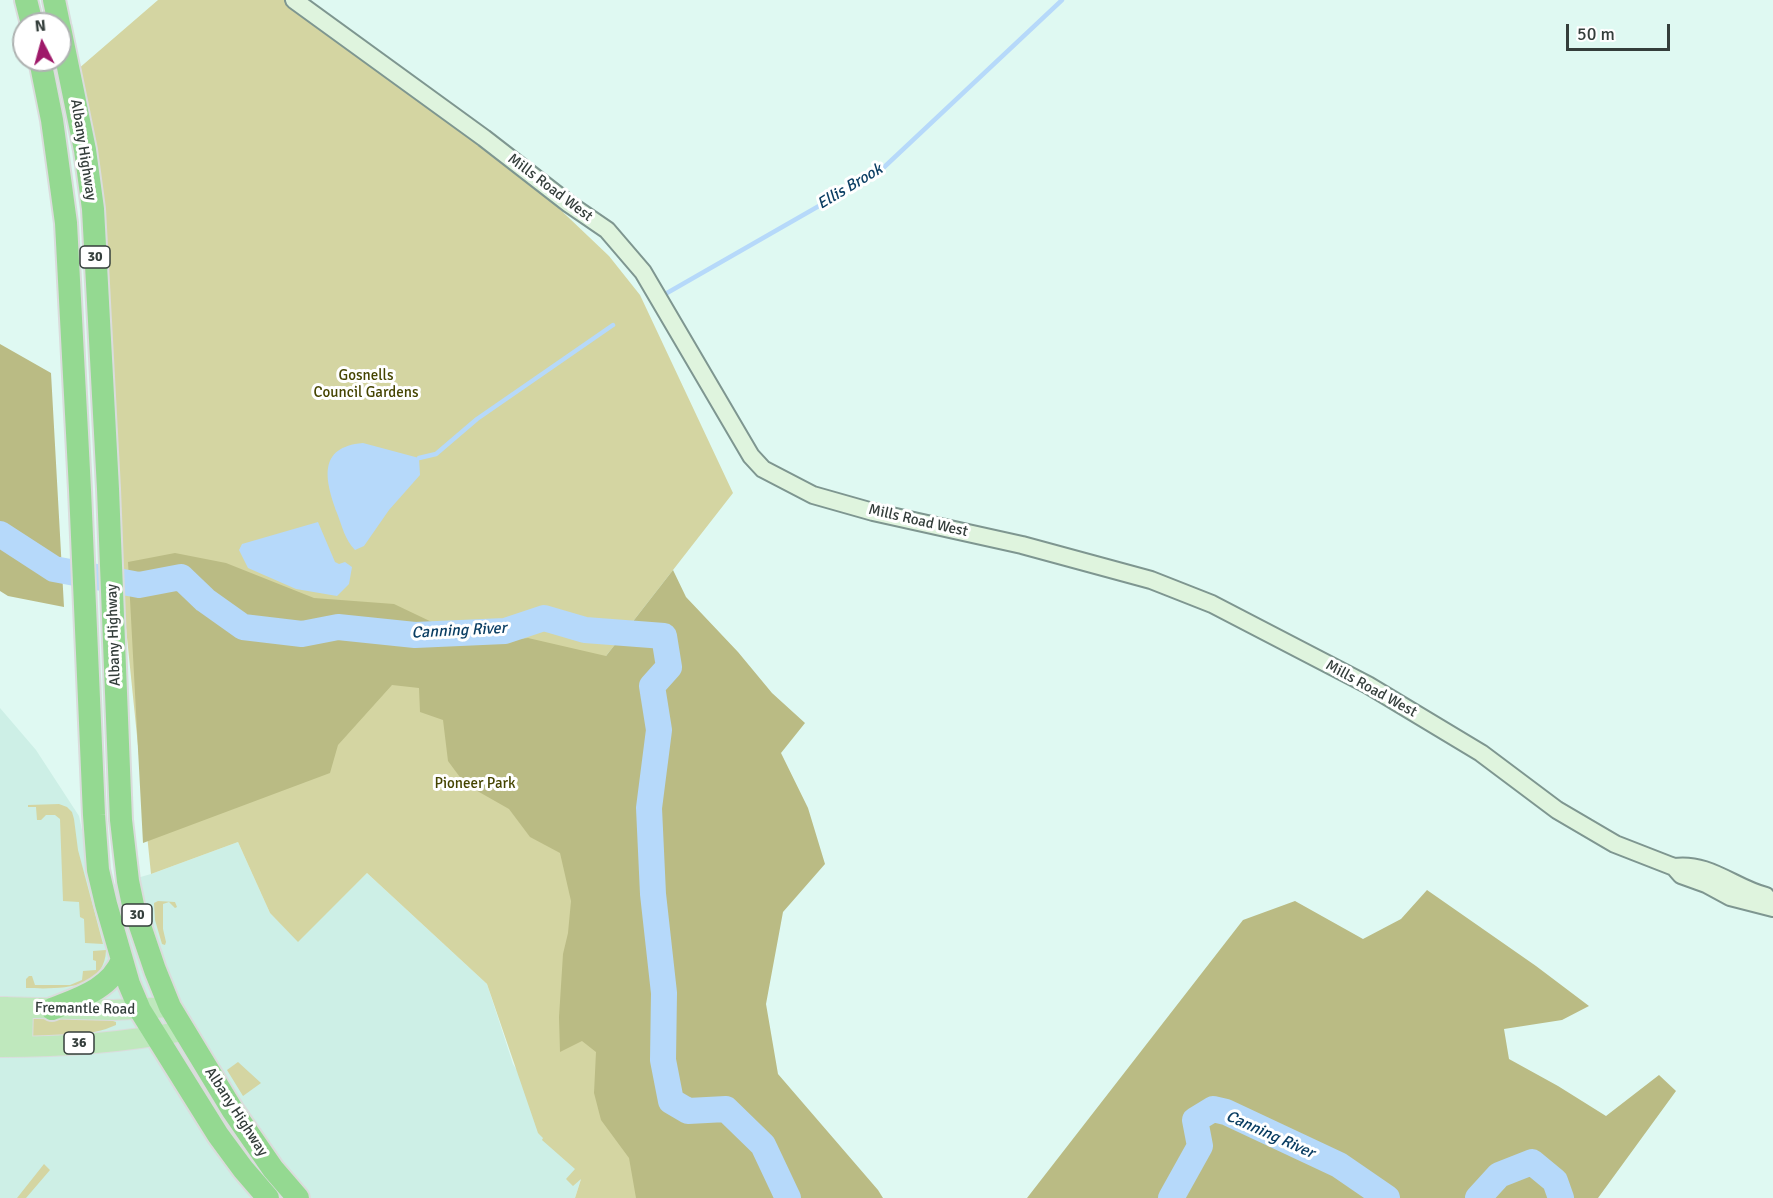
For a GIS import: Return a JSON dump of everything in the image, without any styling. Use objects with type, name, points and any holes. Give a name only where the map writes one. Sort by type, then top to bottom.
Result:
[{"type":"highway","name":"Albany Highway","points":[[42,72],[52,120],[66,224],[94,815],[97,862],[105,904],[129,984],[140,1010],[229,1152],[268,1198]]},
{"type":"highway","name":"Albany Highway","points":[[69,72],[82,134],[93,208],[108,489],[121,820],[128,881],[155,970],[170,1007],[233,1111],[273,1169],[298,1198]]},
{"type":"highway","points":[[69,279],[75,244],[69,152],[73,142],[82,134]]},
{"type":"highway","points":[[52,1009],[105,984],[117,972],[122,960]]},
{"type":"main road","name":"Mills Road West","points":[[294,0],[607,230],[643,272],[751,456],[764,470],[813,495],[873,512],[1033,548],[1151,580],[1212,604],[1378,691],[1481,753],[1557,810],[1605,838],[1635,853],[1674,867],[1685,866],[1706,870],[1746,890],[1773,897]]},
{"type":"main road","name":"Mills Road West","points":[[1674,867],[1681,875],[1706,884],[1730,897],[1773,908]]},
{"type":"main road","name":"Fremantle Road","points":[[10,1007],[140,1010],[170,1007]]},
{"type":"main road","points":[[9,1047],[10,1007]]},
{"type":"main road","name":"Fremantle Road","points":[[9,1047],[158,1036],[183,1031]]},
{"type":"shaded area","points":[[0,708],[36,750],[79,816],[95,890],[151,874],[238,842],[270,913],[298,941],[367,873],[487,984],[513,1064],[582,1175],[575,1198],[0,1198]]},
{"type":"green space","name":"Gosnells Council Gardens","points":[[158,0],[295,0],[506,158],[609,256],[640,295],[733,493],[606,656],[762,1198],[575,1198],[581,1179],[573,1186],[566,1179],[575,1169],[542,1140],[543,1138],[538,1133],[487,984],[367,873],[298,942],[270,913],[238,842],[151,874],[70,76]]},
{"type":"green space","points":[[0,344],[51,373],[64,607],[8,596],[0,591]]},
{"type":"green space","name":"Pioneer Park","points":[[175,553],[226,563],[314,598],[394,604],[478,644],[528,638],[606,656],[673,570],[686,597],[738,652],[772,693],[805,723],[781,753],[808,808],[825,864],[783,912],[766,1004],[778,1074],[883,1198],[636,1198],[629,1158],[601,1120],[594,1093],[596,1052],[582,1041],[560,1052],[559,1017],[563,954],[568,933],[571,901],[560,853],[530,837],[509,809],[465,784],[448,761],[443,720],[420,712],[419,688],[392,685],[338,745],[330,773],[143,843],[128,562]]},
{"type":"green space","points":[[59,804],[72,812],[78,850],[103,944],[85,943],[84,919],[80,917],[79,902],[63,901],[60,819],[55,815],[46,815],[41,820],[37,820],[36,807],[28,807],[28,805]]},
{"type":"green space","points":[[1427,890],[1589,1006],[1562,1020],[1504,1029],[1509,1059],[1606,1116],[1659,1075],[1676,1091],[1598,1198],[1027,1198],[1243,920],[1295,901],[1363,939],[1401,919]]},
{"type":"green space","points":[[158,901],[175,902],[177,907],[175,908],[169,902],[163,904],[165,945],[162,944],[155,920],[154,903]]},
{"type":"green space","points":[[106,950],[104,963],[88,980],[64,987],[26,988],[26,979],[29,976],[32,976],[35,985],[70,985],[82,980],[83,971],[96,970],[93,951]]},
{"type":"green space","points":[[28,1018],[110,1020],[116,1022],[116,1025],[84,1034],[28,1037]]},
{"type":"green space","points":[[238,1062],[261,1083],[243,1096],[227,1070]]},
{"type":"green space","points":[[44,1164],[50,1170],[26,1198],[17,1198]]},
{"type":"water","points":[[363,443],[419,458],[420,475],[389,510],[364,546],[355,550],[346,537],[333,501],[328,467],[331,458],[338,451]]},
{"type":"water","points":[[318,522],[335,562],[339,564],[345,562],[352,567],[349,584],[337,596],[296,589],[248,568],[239,550],[242,544]]},
{"type":"waterway","name":"Ellis Brook","points":[[667,293],[880,171],[1062,0]]},
{"type":"waterway","name":"Ellis Brook","points":[[419,458],[436,454],[477,419],[613,325]]},
{"type":"waterway","name":"Canning River","points":[[0,534],[54,569],[139,585],[181,577],[205,600],[243,627],[302,634],[338,627],[415,635],[505,631],[544,618],[585,630],[664,636],[669,667],[652,686],[659,730],[649,808],[653,894],[664,993],[663,1060],[671,1101],[688,1111],[726,1109],[763,1145],[788,1198]]},
{"type":"waterway","name":"Canning River","points":[[1171,1198],[1200,1146],[1195,1120],[1213,1109],[1226,1112],[1339,1165],[1387,1198]]},
{"type":"waterway","name":"Canning River","points":[[1478,1198],[1499,1175],[1532,1162],[1555,1181],[1561,1198]]}]
